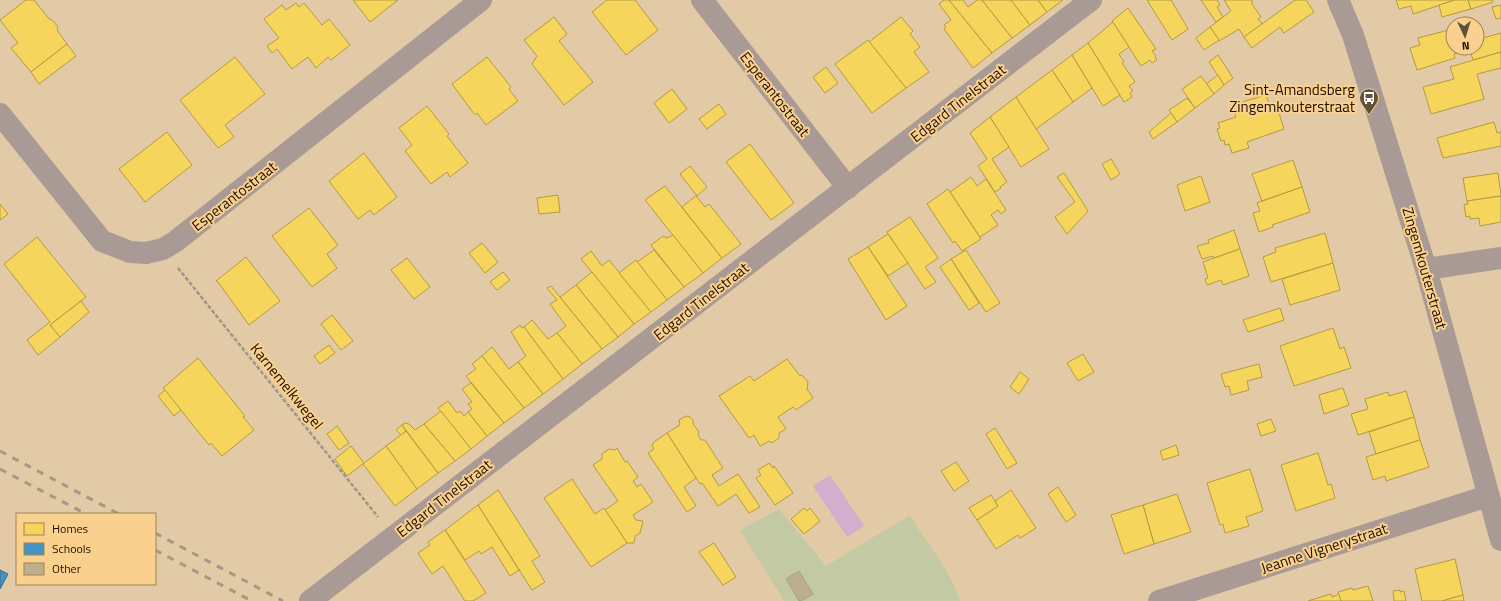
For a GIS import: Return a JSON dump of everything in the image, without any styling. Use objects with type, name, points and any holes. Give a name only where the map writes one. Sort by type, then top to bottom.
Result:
[{"type":"street","name":"Esperantostraat","points":[[0,114],[102,241],[130,252],[146,253],[163,249],[182,237],[481,0]]},
{"type":"street","name":"Esperantostraat","points":[[702,0],[848,188]]},
{"type":"street","name":"Edgard Tinelstraat","points":[[310,601],[1091,0]]},
{"type":"street","name":"Zingemkouterstraat","points":[[1338,0],[1353,35],[1426,269],[1501,540]]},
{"type":"street","points":[[1426,269],[1501,258]]},
{"type":"street","name":"Jeanne Vignerystraat","points":[[1159,601],[1488,496]]},
{"type":"path","name":"Karnemelkwegel","points":[[163,249],[394,537]]},
{"type":"green space","points":[[779,509],[826,566],[910,515],[950,577],[960,601],[784,601],[740,530]]},
{"type":"shaded area","points":[[830,475],[864,526],[847,537],[813,486]]},
{"type":"building: Homes","points":[[26,0],[34,0],[49,19],[52,20],[58,27],[57,30],[67,44],[31,72],[11,48],[18,43],[0,20]]},
{"type":"building: Homes","points":[[353,0],[398,0],[370,22]]},
{"type":"building: Homes","points":[[607,0],[635,0],[658,30],[626,55],[592,12]]},
{"type":"building: Homes","points":[[944,0],[949,0],[992,53],[973,68],[944,29],[946,27],[944,25],[951,20],[939,4]]},
{"type":"building: Homes","points":[[949,0],[963,0],[968,7],[977,0],[982,0],[1012,38],[992,53]]},
{"type":"building: Homes","points":[[982,0],[1011,0],[1030,25],[1012,38]]},
{"type":"building: Homes","points":[[1011,0],[1038,0],[1047,12],[1030,25]]},
{"type":"building: Homes","points":[[1038,0],[1063,0],[1047,12]]},
{"type":"building: Homes","points":[[1147,0],[1171,0],[1188,29],[1172,40]]},
{"type":"building: Homes","points":[[1201,0],[1217,0],[1220,5],[1217,7],[1223,17],[1216,22]]},
{"type":"building: Homes","points":[[1224,0],[1252,0],[1252,4],[1261,17],[1258,19],[1262,24],[1244,37],[1239,29],[1219,41],[1210,27],[1231,11]]},
{"type":"building: Homes","points":[[1295,0],[1306,0],[1314,12],[1284,33],[1280,27],[1252,48],[1244,37]]},
{"type":"building: Homes","points":[[1396,0],[1455,0],[1413,14],[1411,6],[1399,9]]},
{"type":"building: Homes","points":[[1455,0],[1468,0],[1471,9],[1442,17],[1439,5]]},
{"type":"building: Homes","points":[[1468,0],[1492,0],[1493,2],[1471,9]]},
{"type":"building: Homes","points":[[296,3],[299,7],[304,3],[322,25],[329,19],[350,45],[331,60],[328,57],[316,68],[308,57],[292,69],[277,49],[272,53],[267,46],[279,38],[264,19],[282,5],[286,10]]},
{"type":"building: Homes","points":[[1501,5],[1501,18],[1496,19],[1492,7]]},
{"type":"building: Homes","points":[[1128,8],[1156,49],[1152,51],[1157,60],[1152,63],[1150,60],[1141,66],[1112,21]]},
{"type":"building: Homes","points":[[554,17],[567,34],[559,41],[593,82],[564,105],[532,64],[537,56],[524,40]]},
{"type":"building: Homes","points":[[901,17],[913,31],[910,34],[920,47],[914,52],[929,72],[906,88],[869,42]]},
{"type":"building: Homes","points":[[1113,22],[1129,47],[1119,54],[1124,62],[1122,63],[1135,82],[1129,86],[1133,91],[1130,93],[1132,97],[1124,102],[1088,43]]},
{"type":"building: Homes","points":[[1210,27],[1219,40],[1204,50],[1196,38]]},
{"type":"building: Homes","points":[[1445,31],[1445,56],[1454,56],[1455,58],[1417,70],[1410,48],[1420,45],[1418,38]]},
{"type":"building: Homes","points":[[1501,33],[1501,52],[1473,60],[1472,56],[1485,56],[1485,37]]},
{"type":"building: Homes","points":[[868,40],[906,88],[872,113],[835,64]]},
{"type":"building: Homes","points":[[1088,43],[1120,95],[1103,106],[1072,55]]},
{"type":"building: Homes","points":[[67,44],[76,56],[39,84],[31,72]]},
{"type":"building: Homes","points":[[1501,52],[1501,68],[1477,74],[1484,99],[1431,114],[1423,87],[1454,79],[1450,67]]},
{"type":"building: Homes","points":[[1072,55],[1092,88],[1073,102],[1052,70]]},
{"type":"building: Homes","points":[[1218,55],[1233,78],[1224,85],[1209,62]]},
{"type":"building: Homes","points":[[235,57],[265,94],[225,125],[234,137],[218,148],[180,100]]},
{"type":"building: Homes","points":[[487,57],[511,87],[509,89],[518,101],[486,125],[477,113],[475,115],[452,84]]},
{"type":"building: Homes","points":[[826,67],[838,83],[825,93],[813,77]]},
{"type":"building: Homes","points":[[1052,70],[1073,102],[1036,129],[1016,97]]},
{"type":"building: Homes","points":[[1218,75],[1224,85],[1214,94],[1206,84]]},
{"type":"building: Homes","points":[[1201,76],[1214,94],[1195,108],[1182,89]]},
{"type":"building: Homes","points":[[672,89],[687,109],[669,123],[654,103]]},
{"type":"building: Homes","points":[[1266,95],[1272,112],[1278,110],[1284,129],[1247,142],[1249,148],[1232,153],[1229,144],[1225,145],[1224,140],[1221,141],[1217,129],[1220,128],[1218,123],[1236,117],[1232,105]]},
{"type":"building: Homes","points":[[1016,97],[1049,149],[1021,167],[990,117]]},
{"type":"building: Homes","points":[[1187,98],[1195,108],[1177,122],[1169,110]]},
{"type":"building: Homes","points":[[719,104],[726,114],[707,129],[699,119]]},
{"type":"building: Homes","points":[[427,106],[449,134],[447,136],[468,163],[450,177],[447,172],[431,184],[405,151],[412,145],[399,128]]},
{"type":"building: Homes","points":[[1171,113],[1177,122],[1153,139],[1149,132]]},
{"type":"building: Homes","points":[[990,117],[1009,147],[992,159],[1007,182],[995,192],[978,166],[987,159],[970,133]]},
{"type":"building: Homes","points":[[1494,122],[1497,133],[1501,132],[1501,146],[1443,158],[1437,138]]},
{"type":"building: Homes","points":[[167,132],[192,165],[145,202],[119,169]]},
{"type":"building: Homes","points":[[750,144],[794,203],[771,220],[726,162]]},
{"type":"building: Homes","points":[[364,153],[397,197],[374,215],[370,210],[358,219],[329,181]]},
{"type":"building: Homes","points":[[1111,159],[1120,174],[1111,180],[1102,164]]},
{"type":"building: Homes","points":[[1293,160],[1302,187],[1262,201],[1252,174]]},
{"type":"building: Homes","points":[[690,166],[707,187],[697,196],[680,174]]},
{"type":"building: Homes","points":[[1064,173],[1088,211],[1067,234],[1055,217],[1075,202],[1057,177]]},
{"type":"building: Homes","points":[[1498,173],[1501,196],[1467,201],[1463,178]]},
{"type":"building: Homes","points":[[1201,176],[1210,202],[1185,211],[1177,185]]},
{"type":"building: Homes","points":[[971,177],[977,186],[986,179],[1006,210],[1001,214],[998,210],[991,215],[998,225],[980,237],[950,192]]},
{"type":"building: Homes","points":[[665,186],[722,258],[703,273],[645,200]]},
{"type":"building: Homes","points":[[1302,187],[1310,212],[1272,225],[1273,227],[1259,232],[1253,213],[1260,211],[1257,203]]},
{"type":"building: Homes","points":[[948,189],[981,239],[962,251],[955,241],[953,243],[927,204]]},
{"type":"building: Homes","points":[[558,195],[560,212],[539,214],[537,198]]},
{"type":"building: Homes","points":[[696,196],[705,207],[709,204],[741,244],[722,258],[682,207]]},
{"type":"building: Homes","points":[[1501,196],[1501,222],[1480,226],[1479,218],[1470,219],[1470,216],[1466,217],[1464,205],[1468,204],[1467,201]]},
{"type":"building: Homes","points":[[0,204],[8,214],[0,220]]},
{"type":"building: Homes","points":[[309,208],[338,245],[327,254],[337,268],[312,287],[272,236]]},
{"type":"building: Homes","points":[[910,217],[938,258],[925,267],[936,282],[925,289],[887,232]]},
{"type":"building: Homes","points":[[1234,230],[1240,249],[1214,258],[1213,256],[1202,259],[1197,246],[1209,243],[1208,240]]},
{"type":"building: Homes","points":[[1325,233],[1333,263],[1271,282],[1263,257],[1276,252],[1275,248]]},
{"type":"building: Homes","points":[[888,234],[908,263],[888,276],[868,247]]},
{"type":"building: Homes","points":[[673,235],[703,273],[684,287],[651,245],[663,236],[667,238]]},
{"type":"building: Homes","points":[[37,237],[86,297],[50,325],[60,337],[38,355],[27,340],[50,322],[4,264]]},
{"type":"building: Homes","points":[[482,243],[498,262],[485,273],[469,253]]},
{"type":"building: Homes","points":[[868,247],[907,306],[886,320],[848,259]]},
{"type":"building: Homes","points":[[1240,249],[1249,276],[1223,285],[1221,280],[1207,285],[1205,279],[1208,278],[1203,262]]},
{"type":"building: Homes","points":[[654,250],[684,287],[667,300],[637,262]]},
{"type":"building: Homes","points":[[966,250],[1000,303],[986,312],[951,259]]},
{"type":"building: Homes","points":[[591,251],[602,266],[609,260],[651,312],[634,324],[581,259]]},
{"type":"building: Homes","points":[[246,257],[280,301],[249,325],[216,281]]},
{"type":"building: Homes","points":[[407,258],[430,287],[414,299],[391,270]]},
{"type":"building: Homes","points":[[951,259],[979,303],[969,310],[940,267]]},
{"type":"building: Homes","points":[[636,260],[667,300],[651,312],[619,273]]},
{"type":"building: Homes","points":[[1333,263],[1340,290],[1290,305],[1282,279]]},
{"type":"building: Homes","points":[[503,272],[510,280],[497,290],[490,282]]},
{"type":"building: Homes","points":[[592,272],[634,324],[618,337],[576,285]]},
{"type":"building: Homes","points":[[576,285],[618,337],[602,349],[560,297]]},
{"type":"building: Homes","points":[[551,286],[602,349],[582,364],[557,333],[566,326],[550,304],[557,300],[547,288]]},
{"type":"building: Homes","points":[[81,301],[89,312],[60,337],[50,325]]},
{"type":"building: Homes","points":[[1280,308],[1284,320],[1248,332],[1243,320]]},
{"type":"building: Homes","points":[[332,315],[353,341],[341,350],[321,324]]},
{"type":"building: Homes","points":[[532,320],[548,339],[557,333],[582,364],[563,379],[524,327]]},
{"type":"building: Homes","points":[[520,325],[522,328],[524,327],[563,379],[543,394],[518,362],[526,356],[511,332]]},
{"type":"building: Homes","points":[[1333,328],[1340,349],[1344,347],[1351,368],[1294,386],[1280,346]]},
{"type":"building: Homes","points":[[329,345],[335,353],[320,364],[314,356]]},
{"type":"building: Homes","points":[[492,347],[509,369],[518,362],[543,394],[524,408],[482,356]]},
{"type":"building: Homes","points":[[1083,354],[1094,372],[1078,381],[1067,363]]},
{"type":"building: Homes","points":[[482,356],[524,408],[504,423],[466,376],[476,369],[472,364]]},
{"type":"building: Homes","points":[[198,358],[245,416],[243,417],[254,430],[222,456],[211,443],[209,445],[163,388]]},
{"type":"building: Homes","points":[[787,359],[799,375],[803,376],[808,382],[807,389],[813,398],[796,410],[793,407],[778,417],[786,429],[779,433],[779,438],[772,443],[769,441],[760,446],[754,435],[749,438],[719,396],[750,376],[754,381]]},
{"type":"building: Homes","points":[[1259,364],[1262,377],[1247,381],[1249,390],[1231,395],[1229,386],[1225,387],[1221,374]]},
{"type":"building: Homes","points":[[1020,372],[1029,379],[1019,394],[1010,387]]},
{"type":"building: Homes","points":[[471,383],[504,423],[487,436],[468,412],[472,409],[468,404],[472,402],[462,389]]},
{"type":"building: Homes","points":[[1343,388],[1349,405],[1324,414],[1319,395]]},
{"type":"building: Homes","points":[[165,390],[181,410],[174,416],[158,396]]},
{"type":"building: Homes","points":[[1406,391],[1414,417],[1358,435],[1351,414],[1368,409],[1365,399],[1388,392],[1389,396]]},
{"type":"building: Homes","points":[[448,401],[457,413],[460,411],[464,416],[468,412],[487,436],[471,449],[438,408]]},
{"type":"building: Homes","points":[[441,411],[471,449],[455,461],[424,424]]},
{"type":"building: Homes","points":[[686,416],[693,420],[693,424],[699,432],[698,435],[701,440],[705,440],[723,468],[712,475],[719,486],[738,474],[760,507],[749,513],[736,494],[718,506],[702,483],[700,484],[667,433],[680,425],[679,420]]},
{"type":"building: Homes","points":[[1414,417],[1420,440],[1376,454],[1369,432]]},
{"type":"building: Homes","points":[[1271,419],[1276,431],[1261,436],[1257,424]]},
{"type":"building: Homes","points":[[405,423],[409,424],[415,430],[424,424],[455,461],[438,473],[402,425]]},
{"type":"building: Homes","points":[[402,425],[406,431],[401,435],[396,430]]},
{"type":"building: Homes","points":[[337,426],[349,443],[339,450],[327,434]]},
{"type":"building: Homes","points":[[995,428],[1017,463],[1007,469],[986,434]]},
{"type":"building: Homes","points":[[406,431],[438,473],[417,489],[386,446]]},
{"type":"building: Homes","points":[[667,433],[696,478],[684,487],[696,506],[687,512],[648,453],[654,449],[652,445],[654,442]]},
{"type":"building: Homes","points":[[1420,440],[1429,467],[1386,481],[1385,476],[1373,480],[1366,457]]},
{"type":"building: Homes","points":[[1176,445],[1179,455],[1163,460],[1160,451]]},
{"type":"building: Homes","points":[[351,446],[364,463],[347,476],[335,459]]},
{"type":"building: Homes","points":[[386,446],[417,489],[395,506],[363,464]]},
{"type":"building: Homes","points":[[617,448],[625,462],[627,461],[638,477],[633,481],[637,487],[641,484],[653,502],[633,515],[636,520],[643,521],[640,533],[635,536],[634,543],[627,543],[605,510],[618,501],[593,465],[602,459],[602,454],[609,449],[615,450]]},
{"type":"building: Homes","points":[[1318,453],[1328,485],[1331,484],[1335,498],[1296,511],[1281,465]]},
{"type":"building: Homes","points":[[956,462],[969,481],[954,491],[941,471]]},
{"type":"building: Homes","points":[[769,463],[773,468],[774,466],[793,493],[775,505],[756,478],[761,475],[758,470]]},
{"type":"building: Homes","points":[[1250,469],[1263,511],[1246,517],[1249,526],[1225,533],[1223,524],[1220,525],[1207,483]]},
{"type":"building: Homes","points":[[572,479],[595,514],[604,508],[627,543],[591,567],[544,498]]},
{"type":"building: Homes","points":[[1058,487],[1076,515],[1066,522],[1048,494]]},
{"type":"building: Homes","points":[[498,490],[540,556],[532,561],[545,582],[532,590],[478,505]]},
{"type":"building: Homes","points":[[1011,490],[1036,528],[1020,538],[1018,535],[996,549],[977,520],[998,506],[995,501]]},
{"type":"building: Homes","points":[[1177,494],[1191,532],[1154,544],[1143,505]]},
{"type":"building: Homes","points":[[991,495],[998,506],[977,520],[969,508]]},
{"type":"building: Homes","points":[[478,505],[519,570],[510,576],[492,547],[481,554],[479,551],[465,560],[445,530]]},
{"type":"building: Homes","points":[[1143,505],[1154,544],[1124,554],[1111,515]]},
{"type":"building: Homes","points":[[804,508],[807,511],[810,508],[820,521],[804,534],[791,519]]},
{"type":"building: Homes","points":[[445,530],[486,593],[473,601],[465,601],[443,566],[432,574],[418,553],[430,545],[428,542]]},
{"type":"building: Homes","points":[[714,543],[736,577],[723,585],[699,552]]},
{"type":"building: Homes","points":[[1455,559],[1463,595],[1442,601],[1422,601],[1415,569]]},
{"type":"building: Homes","points":[[1368,586],[1373,601],[1341,601],[1338,592]]},
{"type":"building: Homes","points":[[1400,590],[1400,592],[1404,591],[1406,601],[1394,601],[1393,591]]},
{"type":"building: Homes","points":[[1331,594],[1332,597],[1339,594],[1341,601],[1308,601]]},
{"type":"building: Homes","points":[[1463,595],[1464,601],[1442,601]]},
{"type":"building: Schools","points":[[0,570],[8,574],[0,589]]},
{"type":"building: Other","points":[[799,571],[813,594],[801,601],[799,601],[786,579]]},
{"type":"railway","points":[[0,451],[117,513]]},
{"type":"railway","points":[[0,469],[84,513]]},
{"type":"railway","points":[[156,534],[283,601]]},
{"type":"railway","points":[[156,551],[252,601]]},
{"type":"place","name":"Sint-Amandsberg Zingemkouterstraat","points":[[1369,115]]}]
